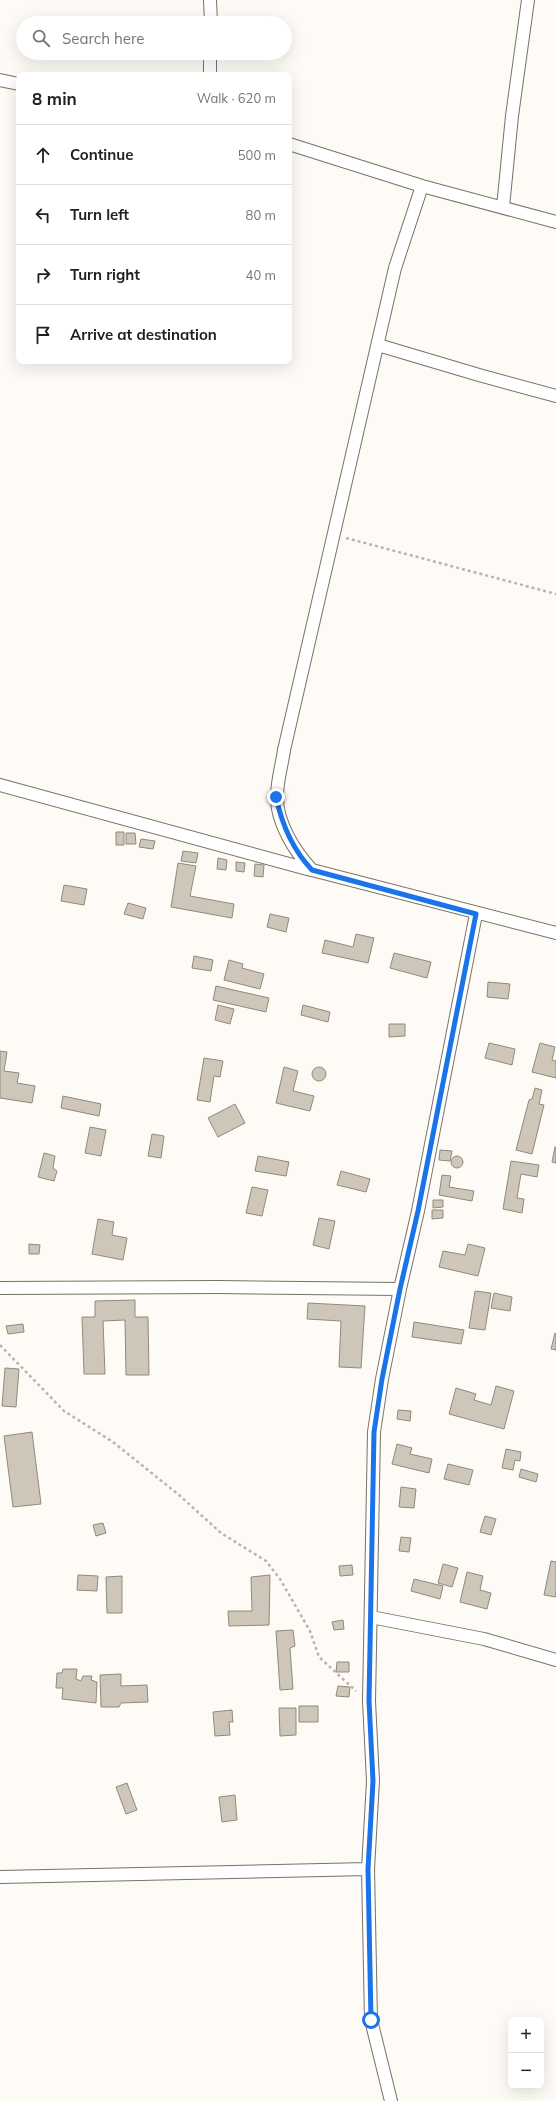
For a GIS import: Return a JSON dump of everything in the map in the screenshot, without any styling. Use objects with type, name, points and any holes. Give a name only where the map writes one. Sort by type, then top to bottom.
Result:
[{"type":"street","points":[[210,0],[211,16]]},
{"type":"street","points":[[503,207],[512,116],[528,0]]},
{"type":"street","points":[[210,60],[210,72]]},
{"type":"street","points":[[0,80],[16,83]]},
{"type":"street","points":[[292,145],[422,186],[556,222]]},
{"type":"street","points":[[312,870],[300,858],[287,834],[276,797],[284,750],[395,268],[422,186]]},
{"type":"street","points":[[378,344],[479,375],[556,396]]},
{"type":"street","points":[[0,785],[476,914],[556,933]]},
{"type":"street","points":[[391,2101],[371,2020],[368,1869],[373,1781],[369,1701],[374,1432],[382,1379],[400,1289],[418,1211],[476,914]]},
{"type":"street","points":[[0,1288],[219,1287],[400,1289]]},
{"type":"street","points":[[371,1617],[484,1639],[556,1660]]},
{"type":"street","points":[[0,1878],[368,1869]]},
{"type":"path","points":[[334,535],[556,594]]},
{"type":"path","points":[[0,1345],[64,1411],[113,1442],[179,1495],[221,1533],[266,1561],[280,1578],[310,1631],[319,1657],[369,1701]]},
{"type":"building","points":[[116,832],[124,832],[124,845],[116,845]]},
{"type":"building","points":[[126,833],[135,833],[136,844],[126,844]]},
{"type":"building","points":[[141,839],[155,841],[153,849],[139,847]]},
{"type":"building","points":[[183,851],[198,853],[196,863],[181,861]]},
{"type":"building","points":[[218,858],[227,860],[226,870],[217,869]]},
{"type":"building","points":[[236,862],[245,863],[244,872],[236,871]]},
{"type":"building","points":[[178,863],[196,866],[190,896],[234,904],[232,918],[171,907]]},
{"type":"building","points":[[255,864],[264,865],[263,877],[254,876]]},
{"type":"building","points":[[64,885],[87,889],[84,905],[61,901]]},
{"type":"building","points":[[128,903],[146,908],[143,919],[124,914]]},
{"type":"building","points":[[270,914],[289,918],[286,932],[267,927]]},
{"type":"building","points":[[356,934],[374,938],[368,963],[322,953],[325,940],[353,947]]},
{"type":"building","points":[[394,953],[431,962],[427,978],[390,968]]},
{"type":"building","points":[[194,956],[213,960],[211,971],[192,968]]},
{"type":"building","points":[[229,960],[243,964],[242,968],[264,974],[260,989],[224,980]]},
{"type":"building","points":[[488,982],[510,984],[508,999],[487,997]]},
{"type":"building","points":[[216,986],[269,998],[266,1012],[213,1000]]},
{"type":"building","points":[[218,1005],[234,1009],[230,1024],[215,1020]]},
{"type":"building","points":[[303,1005],[330,1012],[328,1022],[301,1015]]},
{"type":"building","points":[[389,1024],[405,1024],[405,1036],[389,1037]]},
{"type":"building","points":[[489,1043],[515,1049],[512,1065],[485,1058]]},
{"type":"building","points":[[540,1043],[555,1047],[552,1060],[556,1061],[556,1078],[532,1072]]},
{"type":"building","points":[[0,1051],[7,1052],[4,1071],[19,1073],[17,1083],[35,1086],[32,1103],[0,1098]]},
{"type":"building","points":[[204,1058],[223,1061],[220,1077],[214,1076],[210,1102],[197,1100]]},
{"type":"building","points":[[284,1067],[298,1071],[293,1091],[314,1096],[310,1111],[276,1103]]},
{"type":"building","points":[[319,1067],[324,1069],[326,1074],[324,1079],[319,1081],[314,1079],[312,1074],[314,1069]]},
{"type":"building","points":[[535,1088],[542,1090],[539,1104],[544,1105],[532,1154],[516,1150],[529,1100],[532,1099]]},
{"type":"building","points":[[63,1096],[101,1104],[99,1116],[61,1108]]},
{"type":"building","points":[[235,1104],[245,1123],[218,1137],[208,1118]]},
{"type":"building","points":[[90,1127],[106,1130],[101,1156],[85,1153]]},
{"type":"building","points":[[152,1134],[164,1136],[161,1158],[148,1156]]},
{"type":"building","points":[[556,1147],[556,1163],[552,1162]]},
{"type":"building","points":[[440,1150],[452,1151],[450,1161],[439,1160]]},
{"type":"building","points":[[44,1153],[55,1156],[53,1168],[57,1171],[54,1181],[38,1177]]},
{"type":"building","points":[[258,1156],[289,1162],[286,1176],[255,1171]]},
{"type":"building","points":[[455,1156],[459,1156],[463,1162],[459,1168],[455,1168],[451,1164],[451,1160]]},
{"type":"building","points":[[511,1161],[539,1165],[537,1177],[521,1174],[517,1198],[524,1199],[522,1213],[503,1209]]},
{"type":"building","points":[[341,1171],[370,1179],[366,1192],[337,1185]]},
{"type":"building","points":[[442,1175],[451,1176],[449,1187],[474,1191],[472,1201],[439,1195]]},
{"type":"building","points":[[252,1187],[268,1190],[262,1216],[246,1213]]},
{"type":"building","points":[[433,1200],[443,1200],[443,1207],[433,1208]]},
{"type":"building","points":[[432,1210],[443,1210],[443,1218],[432,1219]]},
{"type":"building","points":[[319,1218],[335,1221],[329,1249],[313,1245]]},
{"type":"building","points":[[98,1219],[114,1222],[112,1235],[127,1238],[123,1260],[92,1254]]},
{"type":"building","points":[[29,1244],[40,1245],[39,1254],[29,1254]]},
{"type":"building","points":[[468,1244],[485,1248],[478,1276],[439,1267],[443,1251],[465,1255]]},
{"type":"building","points":[[475,1291],[491,1293],[485,1330],[469,1328]]},
{"type":"building","points":[[494,1293],[512,1297],[510,1311],[491,1308]]},
{"type":"building","points":[[135,1300],[135,1317],[148,1317],[149,1375],[126,1375],[125,1320],[103,1321],[105,1374],[84,1374],[82,1317],[95,1317],[95,1301]]},
{"type":"building","points":[[308,1303],[365,1306],[361,1368],[339,1367],[341,1321],[307,1319]]},
{"type":"building","points":[[414,1322],[464,1330],[461,1344],[412,1337]]},
{"type":"building","points":[[23,1324],[24,1332],[8,1334],[6,1326]]},
{"type":"building","points":[[555,1333],[556,1334],[556,1350],[551,1349]]},
{"type":"building","points":[[5,1368],[19,1369],[16,1407],[2,1406]]},
{"type":"building","points":[[496,1386],[514,1391],[504,1429],[449,1414],[456,1388],[476,1394],[474,1400],[491,1405]]},
{"type":"building","points":[[398,1410],[411,1411],[410,1421],[397,1419]]},
{"type":"building","points":[[32,1432],[41,1504],[13,1507],[4,1436]]},
{"type":"building","points":[[397,1444],[412,1448],[410,1454],[432,1459],[429,1473],[392,1464]]},
{"type":"building","points":[[506,1449],[521,1452],[520,1461],[515,1460],[513,1470],[502,1468]]},
{"type":"building","points":[[448,1464],[473,1470],[469,1485],[444,1479]]},
{"type":"building","points":[[521,1469],[538,1474],[536,1482],[519,1477]]},
{"type":"building","points":[[401,1487],[416,1489],[414,1508],[399,1507]]},
{"type":"building","points":[[485,1516],[496,1519],[491,1535],[480,1532]]},
{"type":"building","points":[[103,1523],[106,1533],[96,1536],[93,1525]]},
{"type":"building","points":[[401,1537],[411,1538],[409,1552],[399,1551]]},
{"type":"building","points":[[551,1561],[556,1562],[556,1597],[544,1595]]},
{"type":"building","points":[[443,1564],[458,1568],[452,1587],[438,1583]]},
{"type":"building","points":[[352,1565],[353,1575],[340,1576],[339,1566]]},
{"type":"building","points":[[467,1572],[483,1576],[480,1590],[491,1593],[487,1609],[460,1602]]},
{"type":"building","points":[[78,1575],[98,1576],[97,1591],[77,1590]]},
{"type":"building","points":[[270,1575],[269,1625],[229,1626],[228,1611],[252,1611],[251,1577]]},
{"type":"building","points":[[122,1576],[122,1613],[107,1613],[106,1577]]},
{"type":"building","points":[[414,1579],[443,1586],[440,1599],[411,1591]]},
{"type":"building","points":[[343,1620],[344,1629],[334,1630],[332,1622]]},
{"type":"building","points":[[293,1630],[295,1646],[290,1648],[293,1689],[280,1690],[276,1631]]},
{"type":"building","points":[[337,1662],[349,1662],[349,1672],[336,1672]]},
{"type":"building","points":[[63,1669],[77,1669],[76,1679],[81,1681],[83,1676],[92,1676],[91,1680],[97,1682],[96,1703],[62,1699],[63,1688],[56,1688],[57,1673],[62,1673]]},
{"type":"building","points":[[121,1674],[121,1686],[147,1685],[148,1702],[121,1703],[119,1707],[101,1707],[100,1675]]},
{"type":"building","points":[[338,1686],[350,1687],[349,1697],[336,1696]]},
{"type":"building","points":[[299,1706],[318,1706],[318,1722],[299,1722]]},
{"type":"building","points":[[279,1708],[296,1708],[296,1735],[280,1736]]},
{"type":"building","points":[[232,1710],[233,1722],[229,1722],[230,1735],[215,1736],[213,1712]]},
{"type":"building","points":[[127,1783],[137,1810],[126,1814],[116,1787]]},
{"type":"building","points":[[235,1795],[237,1820],[222,1822],[219,1797]]},
{"type":"route","points":[[276,797],[280,815],[287,834],[300,858],[312,870],[476,914],[467,965],[437,1105],[418,1211],[400,1289],[382,1379],[374,1432],[369,1701],[373,1781],[368,1869],[371,2020]]}]
